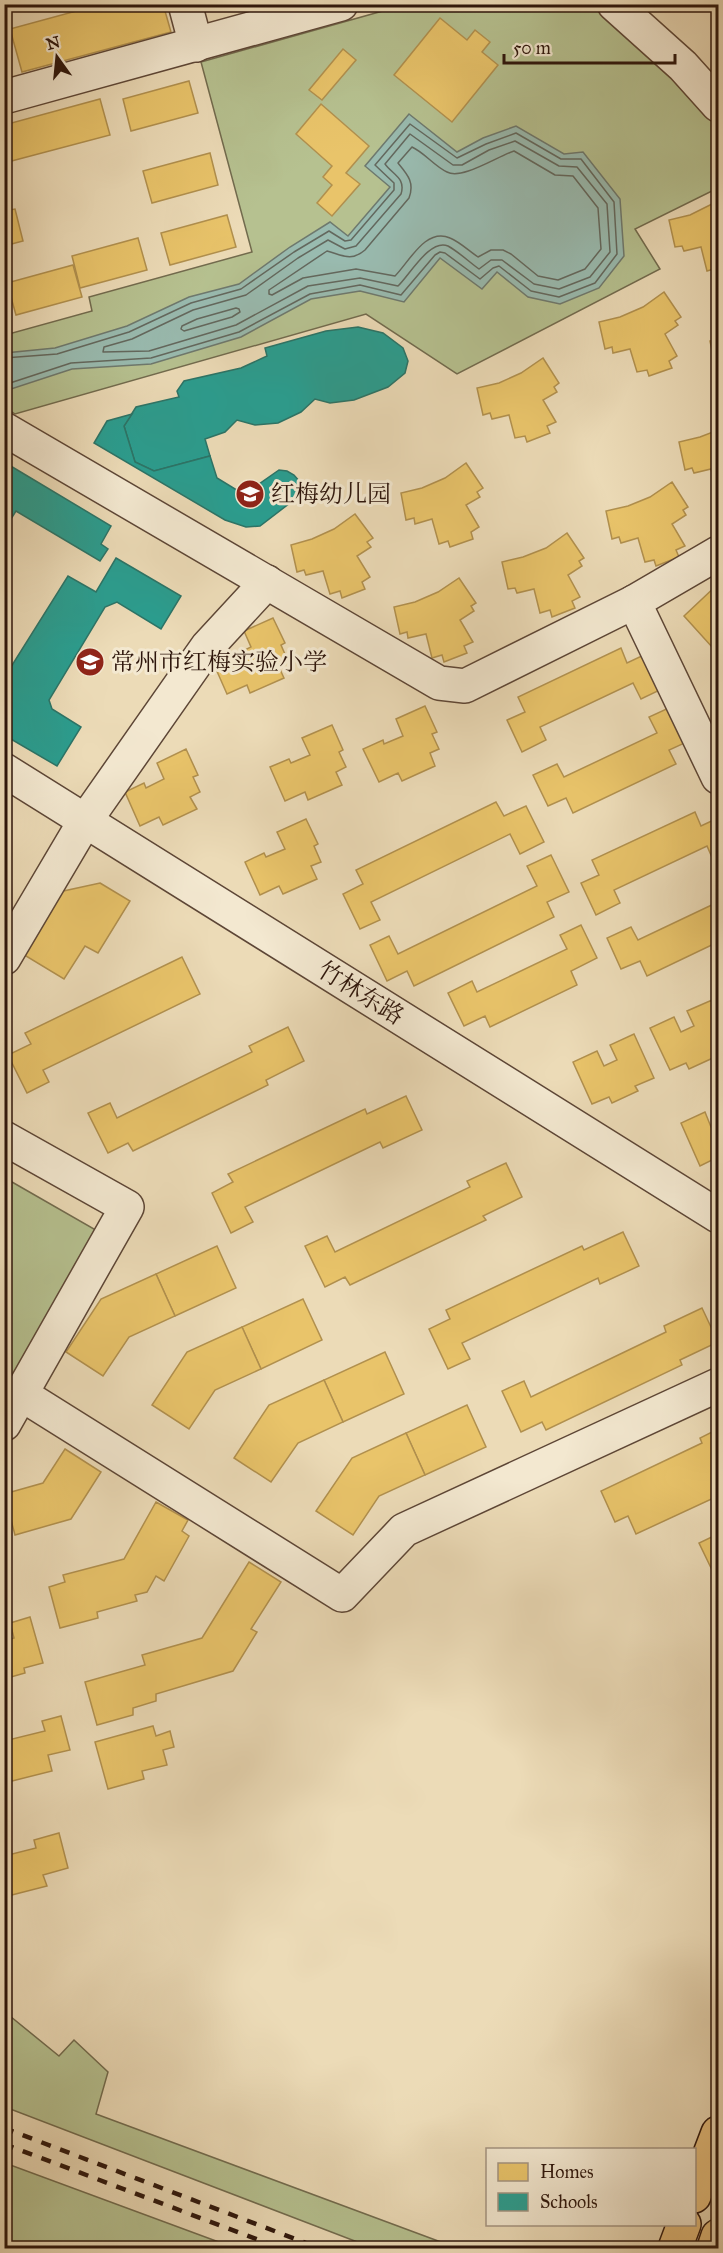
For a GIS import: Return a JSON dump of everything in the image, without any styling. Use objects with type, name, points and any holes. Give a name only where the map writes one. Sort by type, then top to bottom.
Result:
[{"type":"main road","points":[[696,2191],[718,2133]]},
{"type":"main road","points":[[675,2248],[683,2226]]},
{"type":"main road","points":[[714,2248],[718,2236]]},
{"type":"street","points":[[185,4],[196,45]]},
{"type":"street","points":[[4,98],[341,4]]},
{"type":"street","points":[[614,4],[683,66],[718,105]]},
{"type":"street","points":[[4,429],[439,683],[465,686],[634,602],[718,553]]},
{"type":"street","points":[[4,958],[85,820],[207,647],[267,582]]},
{"type":"street","points":[[634,602],[718,777]]},
{"type":"street","name":"竹林东路","points":[[4,770],[718,1216]]},
{"type":"street","points":[[4,1138],[127,1207],[4,1424]]},
{"type":"street","points":[[21,1394],[342,1595],[404,1530],[718,1385]]},
{"type":"green space","points":[[404,5],[596,5],[672,72],[718,125],[718,188],[635,229],[660,269],[457,374],[366,314],[15,414],[5,407],[5,335],[92,311],[89,297],[252,252],[201,62]]},
{"type":"green space","points":[[5,1178],[101,1233],[5,1403]]},
{"type":"green space","points":[[5,2012],[59,2056],[74,2040],[108,2072],[96,2114],[457,2248],[373,2248],[5,2107]]},
{"type":"green space","points":[[4,2163],[235,2248],[15,2248],[5,2245]]},
{"type":"water","points":[[409,114],[457,152],[483,138],[516,126],[564,154],[583,152],[620,199],[624,256],[599,288],[560,304],[528,297],[497,272],[482,289],[440,258],[404,302],[360,291],[311,299],[241,337],[151,364],[72,369],[5,391],[5,353],[55,348],[127,326],[189,297],[239,284],[290,247],[330,222],[348,236],[390,187],[365,166]]},
{"type":"building: Homes","points":[[102,4],[163,4],[171,32],[22,72],[10,29]]},
{"type":"building: Homes","points":[[440,18],[467,40],[475,30],[490,42],[482,52],[498,65],[452,122],[394,75]]},
{"type":"building: Homes","points":[[343,49],[356,60],[322,100],[309,90]]},
{"type":"building: Homes","points":[[189,81],[198,113],[131,131],[123,99]]},
{"type":"building: Homes","points":[[100,99],[110,135],[4,163],[4,125]]},
{"type":"building: Homes","points":[[321,104],[369,146],[346,173],[360,184],[332,216],[317,203],[332,185],[323,177],[332,166],[296,134]]},
{"type":"building: Homes","points":[[210,153],[218,185],[152,203],[143,171]]},
{"type":"building: Homes","points":[[718,201],[718,273],[717,268],[707,271],[701,247],[684,251],[682,246],[675,247],[669,220],[690,215]]},
{"type":"building: Homes","points":[[15,209],[23,241],[4,246],[4,211]]},
{"type":"building: Homes","points":[[227,215],[236,247],[170,265],[161,233]]},
{"type":"building: Homes","points":[[138,238],[147,270],[80,288],[72,256]]},
{"type":"building: Homes","points":[[73,265],[82,297],[16,315],[7,283]]},
{"type":"building: Homes","points":[[664,292],[681,317],[675,321],[678,325],[665,334],[677,356],[669,361],[672,368],[649,376],[647,370],[637,372],[630,349],[613,353],[612,347],[605,349],[599,322],[620,317],[643,307]]},
{"type":"building: Homes","points":[[718,339],[718,368],[716,369],[710,341]]},
{"type":"building: Homes","points":[[543,358],[559,383],[554,387],[557,392],[543,400],[556,422],[547,426],[550,433],[527,442],[525,436],[515,438],[509,415],[492,419],[490,413],[483,415],[477,388],[499,383],[521,373]]},
{"type":"building: Homes","points":[[718,430],[717,493],[711,469],[694,473],[692,468],[685,470],[679,442]]},
{"type":"building: Homes","points":[[466,463],[483,488],[477,492],[480,497],[466,505],[479,527],[471,532],[473,539],[450,547],[448,541],[439,544],[432,519],[415,524],[414,518],[406,520],[401,493],[422,488],[445,478]]},
{"type":"building: Homes","points":[[672,482],[688,507],[683,510],[686,515],[672,524],[685,546],[676,550],[679,557],[656,566],[654,560],[645,562],[638,538],[621,543],[619,537],[612,539],[606,511],[628,506],[650,497]]},
{"type":"building: Homes","points":[[355,514],[373,538],[367,542],[371,547],[357,556],[370,577],[362,582],[365,589],[342,598],[340,591],[330,594],[323,571],[306,575],[304,570],[297,572],[291,545],[334,529]]},
{"type":"building: Homes","points":[[567,533],[584,558],[579,561],[582,566],[568,575],[580,597],[572,601],[575,608],[552,617],[550,610],[540,613],[534,589],[517,593],[515,588],[508,589],[502,562],[546,548]]},
{"type":"building: Homes","points":[[459,578],[476,603],[471,606],[474,611],[460,620],[473,642],[464,646],[467,653],[444,662],[442,655],[432,658],[426,634],[408,638],[407,632],[400,634],[394,607],[415,602],[438,592]]},
{"type":"building: Homes","points":[[718,584],[718,641],[712,647],[684,616]]},
{"type":"building: Homes","points":[[273,618],[285,643],[281,645],[288,661],[278,665],[284,678],[250,693],[247,685],[227,694],[212,660],[231,652],[233,656],[251,647],[244,631]]},
{"type":"building: Homes","points":[[621,648],[627,663],[648,653],[664,688],[641,699],[633,683],[540,727],[546,740],[522,752],[507,720],[525,712],[518,697]]},
{"type":"building: Homes","points":[[425,706],[437,732],[432,734],[439,749],[430,753],[435,766],[402,781],[398,773],[379,782],[363,749],[383,740],[384,744],[403,736],[396,719]]},
{"type":"building: Homes","points":[[673,706],[689,741],[669,750],[676,764],[573,813],[566,798],[548,806],[533,775],[557,764],[564,777],[657,733],[649,717]]},
{"type":"building: Homes","points":[[332,725],[343,750],[339,752],[346,767],[336,772],[342,785],[308,800],[305,792],[285,801],[270,767],[289,759],[291,763],[310,755],[302,738]]},
{"type":"building: Homes","points":[[186,749],[198,775],[193,777],[200,792],[190,797],[197,809],[163,825],[159,817],[140,826],[125,792],[144,783],[146,788],[164,779],[157,763]]},
{"type":"building: Homes","points":[[496,802],[504,816],[526,806],[544,842],[520,854],[510,834],[371,902],[380,920],[360,929],[343,894],[363,884],[356,870]]},
{"type":"building: Homes","points":[[695,812],[701,826],[718,818],[718,860],[714,862],[707,846],[614,890],[620,903],[596,915],[581,883],[599,875],[592,860]]},
{"type":"building: Homes","points":[[306,819],[318,844],[314,846],[321,862],[311,866],[317,879],[283,894],[279,886],[260,895],[245,862],[264,853],[266,857],[285,849],[277,832]]},
{"type":"building: Homes","points":[[551,855],[569,892],[547,902],[554,917],[414,986],[407,971],[387,981],[370,945],[389,936],[398,954],[537,886],[527,866]]},
{"type":"building: Homes","points":[[100,883],[130,901],[98,953],[85,946],[64,979],[21,953],[59,892]]},
{"type":"building: Homes","points":[[718,902],[718,942],[647,976],[640,961],[621,969],[607,938],[631,927],[638,940]]},
{"type":"building: Homes","points":[[581,925],[597,958],[571,971],[577,985],[490,1027],[485,1016],[464,1026],[448,993],[472,981],[477,992],[567,949],[560,935]]},
{"type":"building: Homes","points":[[182,957],[200,994],[43,1070],[49,1082],[27,1093],[8,1055],[31,1044],[25,1033]]},
{"type":"building: Homes","points":[[712,1000],[718,1015],[718,1049],[713,1052],[715,1057],[689,1069],[686,1063],[670,1070],[650,1028],[674,1017],[681,1032],[694,1026],[687,1011]]},
{"type":"building: Homes","points":[[288,1027],[304,1061],[266,1080],[268,1085],[133,1151],[128,1143],[108,1153],[88,1113],[110,1103],[117,1118],[252,1052],[249,1046]]},
{"type":"building: Homes","points":[[634,1034],[654,1078],[635,1086],[638,1091],[612,1103],[609,1097],[592,1104],[573,1062],[597,1051],[604,1066],[617,1060],[610,1045]]},
{"type":"building: Homes","points":[[406,1096],[422,1130],[383,1148],[380,1142],[245,1207],[253,1222],[231,1233],[212,1193],[233,1182],[228,1174],[365,1109],[367,1114]]},
{"type":"building: Homes","points":[[705,1112],[711,1127],[718,1123],[718,1162],[716,1158],[700,1166],[681,1123]]},
{"type":"building: Homes","points":[[506,1163],[522,1197],[483,1216],[486,1220],[350,1285],[345,1277],[325,1287],[305,1246],[327,1236],[335,1252],[470,1187],[467,1181]]},
{"type":"building: Homes","points":[[623,1232],[639,1266],[600,1284],[598,1278],[462,1343],[470,1359],[448,1369],[429,1329],[450,1319],[446,1310],[582,1246],[584,1250]]},
{"type":"building: Homes","points":[[217,1246],[236,1288],[175,1316],[156,1274]]},
{"type":"building: Homes","points":[[156,1274],[175,1316],[129,1337],[103,1376],[66,1352],[101,1299]]},
{"type":"building: Homes","points":[[303,1299],[322,1340],[261,1369],[242,1327]]},
{"type":"building: Homes","points":[[702,1308],[718,1342],[680,1360],[682,1365],[546,1430],[542,1422],[521,1432],[502,1391],[524,1381],[531,1397],[666,1332],[664,1326]]},
{"type":"building: Homes","points":[[242,1327],[261,1369],[215,1390],[189,1429],[152,1405],[187,1352]]},
{"type":"building: Homes","points":[[385,1352],[404,1394],[343,1422],[324,1380]]},
{"type":"building: Homes","points":[[324,1380],[343,1422],[298,1443],[271,1482],[234,1458],[269,1405]]},
{"type":"building: Homes","points":[[467,1405],[486,1447],[425,1475],[406,1433]]},
{"type":"building: Homes","points":[[718,1429],[718,1496],[636,1534],[628,1516],[615,1522],[601,1491],[702,1443],[700,1438]]},
{"type":"building: Homes","points":[[406,1433],[425,1475],[379,1496],[353,1535],[316,1511],[352,1458]]},
{"type":"building: Homes","points":[[65,1449],[101,1472],[71,1519],[15,1535],[4,1494],[43,1483]]},
{"type":"building: Homes","points":[[156,1502],[188,1520],[182,1531],[189,1536],[164,1581],[156,1576],[147,1592],[135,1595],[137,1601],[97,1612],[98,1618],[60,1628],[49,1587],[65,1582],[63,1575],[124,1559]]},
{"type":"building: Homes","points":[[718,1534],[718,1569],[713,1572],[699,1543]]},
{"type":"building: Homes","points":[[249,1562],[281,1582],[251,1629],[257,1632],[233,1671],[156,1694],[156,1701],[133,1708],[133,1715],[97,1725],[85,1682],[145,1665],[142,1655],[202,1638]]},
{"type":"building: Homes","points":[[30,1617],[43,1663],[24,1668],[25,1673],[4,1679],[4,1641],[14,1638],[10,1623]]},
{"type":"building: Homes","points":[[61,1716],[70,1750],[48,1755],[52,1771],[4,1783],[4,1741],[45,1731],[42,1721]]},
{"type":"building: Homes","points":[[153,1726],[156,1736],[170,1731],[174,1747],[163,1750],[167,1765],[142,1771],[144,1779],[108,1789],[95,1742]]},
{"type":"building: Homes","points":[[59,1833],[68,1868],[43,1875],[47,1886],[4,1897],[4,1856],[36,1848],[34,1840]]},
{"type":"building: Schools","points":[[358,327],[383,333],[403,348],[408,361],[405,373],[388,387],[354,400],[330,403],[315,399],[301,412],[278,423],[255,425],[237,420],[225,432],[205,439],[210,456],[154,471],[135,462],[124,426],[136,407],[179,397],[177,391],[184,381],[241,368],[267,356],[265,348],[326,331]]},
{"type":"building: Schools","points":[[132,414],[124,426],[135,462],[154,471],[210,456],[217,478],[235,489],[245,490],[256,486],[279,470],[294,475],[307,490],[260,526],[246,527],[225,520],[94,443],[107,421]]},
{"type":"building: Schools","points":[[4,462],[111,526],[101,544],[108,549],[100,561],[16,511],[4,530]]},
{"type":"building: Schools","points":[[116,558],[181,596],[161,629],[117,602],[105,607],[49,700],[52,709],[81,727],[57,766],[4,735],[4,678],[68,576],[96,592]]},
{"type":"railway","points":[[4,2128],[319,2248]]},
{"type":"railway","points":[[4,2144],[280,2248]]},
{"type":"place","name":"红梅幼儿园","points":[[250,494]]},
{"type":"place","name":"常州市红梅实验小学","points":[[90,662]]}]
